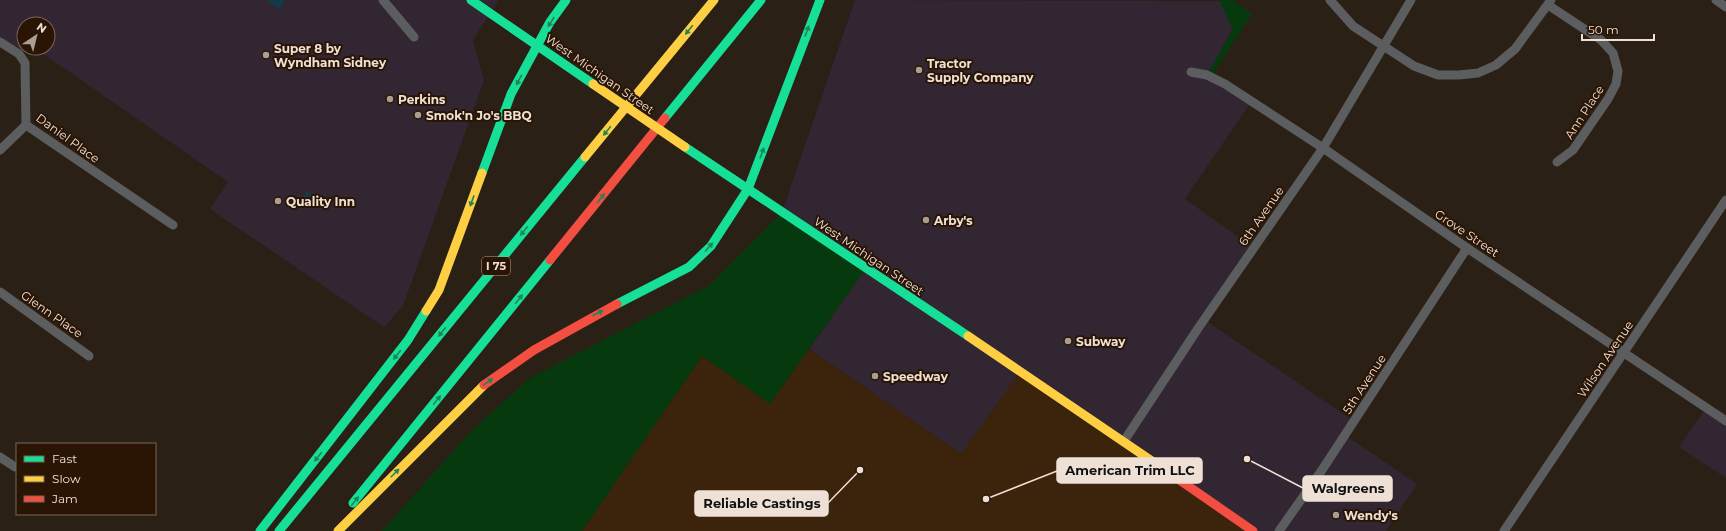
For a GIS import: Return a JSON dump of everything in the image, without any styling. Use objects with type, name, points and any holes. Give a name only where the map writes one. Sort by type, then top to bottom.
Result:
[{"type":"main road","name":"West Michigan Street","points":[[471,0],[592,84],[1124,441],[1254,531]]},
{"type":"main road","points":[[260,531],[408,340],[439,290],[511,94],[550,22],[566,0]]},
{"type":"main road","name":"I 75","points":[[279,531],[714,0]]},
{"type":"main road","points":[[331,531],[761,0]]},
{"type":"main road","points":[[338,531],[481,387],[534,350],[591,316],[689,267],[711,246],[748,189],[820,0]]},
{"type":"street","points":[[383,0],[414,37]]},
{"type":"street","points":[[1330,0],[1353,26],[1414,66],[1438,75],[1478,73],[1496,65],[1515,49],[1550,2]]},
{"type":"street","name":"6th Avenue","points":[[1124,441],[1323,148],[1411,0]]},
{"type":"street","name":"Ann Place","points":[[1550,2],[1601,40],[1613,53],[1618,71],[1616,84],[1608,99],[1573,150],[1557,162]]},
{"type":"street","name":"Daniel Place","points":[[0,42],[19,54],[26,62],[26,125],[173,225]]},
{"type":"street","name":"Grove Street","points":[[1190,72],[1207,75],[1225,84],[1323,148],[1467,248],[1726,422]]},
{"type":"street","points":[[0,150],[26,125]]},
{"type":"street","name":"Wilson Avenue","points":[[1504,531],[1726,200]]},
{"type":"street","name":"5th Avenue","points":[[1279,531],[1322,470],[1467,248]]},
{"type":"street","name":"Glenn Place","points":[[0,292],[90,356]]},
{"type":"street","points":[[0,457],[15,467]]},
{"type":"shaded area","points":[[0,0],[499,0],[473,40],[484,80],[403,306],[384,327],[210,209],[228,182],[47,56],[56,56],[56,16],[16,16],[16,52],[0,42]]},
{"type":"shaded area","points":[[855,0],[1220,1],[1233,29],[1207,75],[1251,102],[1185,199],[1254,248],[1205,320],[1354,421],[1345,435],[1417,484],[1386,531],[1253,531],[961,454],[809,349],[866,268],[782,212]]},
{"type":"shaded area","points":[[809,349],[961,454],[1020,372],[1253,531],[582,531],[702,356],[770,403]]},
{"type":"shaded area","points":[[1706,408],[1726,421],[1726,478],[1679,447]]},
{"type":"green space","points":[[1219,0],[1233,0],[1252,14],[1211,77],[1207,75],[1233,29]]},
{"type":"green space","points":[[782,212],[866,268],[770,404],[702,356],[582,531],[382,531],[468,434],[530,378],[710,285]]},
{"type":"water","points":[[269,0],[285,1],[280,9],[268,2]]},
{"type":"water","points":[[307,191],[320,199],[316,205],[303,197]]},
{"type":"traffic: fast","points":[[471,0],[593,84]]},
{"type":"traffic: fast","points":[[482,173],[511,94],[550,22],[566,0]]},
{"type":"traffic: fast","points":[[665,118],[761,0]]},
{"type":"traffic: fast","points":[[617,304],[689,267],[711,246],[748,189],[820,0]]},
{"type":"traffic: fast","points":[[685,147],[968,336]]},
{"type":"traffic: fast","points":[[279,531],[585,157]]},
{"type":"traffic: fast","points":[[353,503],[550,260]]},
{"type":"traffic: fast","points":[[260,531],[408,340],[426,311]]},
{"type":"traffic: slow","points":[[585,157],[714,0]]},
{"type":"traffic: slow","points":[[593,84],[685,147]]},
{"type":"traffic: slow","points":[[426,311],[439,290],[482,173]]},
{"type":"traffic: slow","points":[[968,336],[1168,472]]},
{"type":"traffic: slow","points":[[338,531],[484,385]]},
{"type":"traffic: jam","points":[[550,260],[665,118]]},
{"type":"traffic: jam","points":[[484,385],[534,350],[617,304]]},
{"type":"traffic: jam","points":[[1168,472],[1253,531]]},
{"type":"place","name":"Super 8 by Wyndham Sidney","points":[[266,55]]},
{"type":"place","name":"Tractor Supply Company","points":[[919,70]]},
{"type":"place","name":"Perkins","points":[[390,99]]},
{"type":"place","name":"Smok'n Jo's BBQ","points":[[418,115]]},
{"type":"place","name":"Quality Inn","points":[[278,201]]},
{"type":"place","name":"Arby's","points":[[926,220]]},
{"type":"place","name":"Subway","points":[[1068,341]]},
{"type":"place","name":"Speedway","points":[[875,376]]},
{"type":"place","name":"Walgreens","points":[[1247,459]]},
{"type":"place","name":"Reliable Castings","points":[[860,470]]},
{"type":"place","name":"American Trim LLC","points":[[986,499]]},
{"type":"place","name":"Wendy's","points":[[1336,515]]}]
